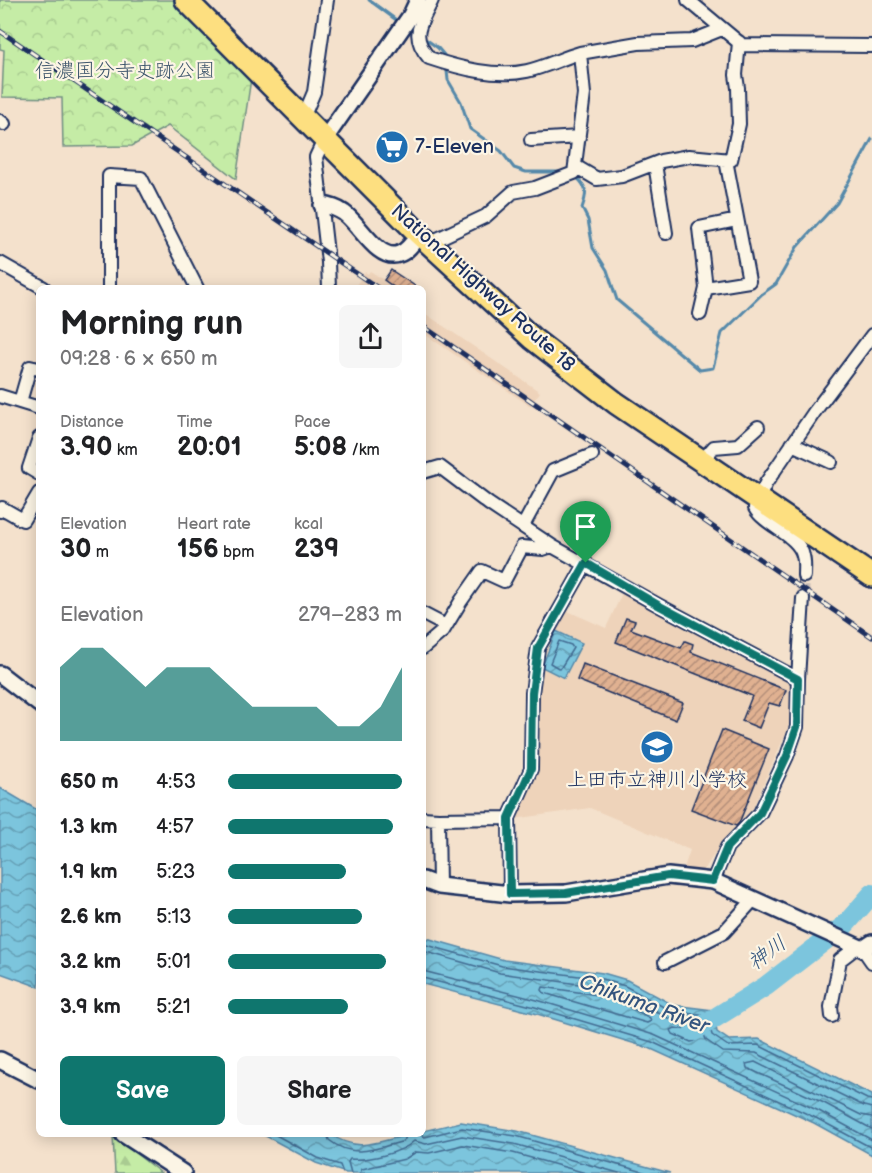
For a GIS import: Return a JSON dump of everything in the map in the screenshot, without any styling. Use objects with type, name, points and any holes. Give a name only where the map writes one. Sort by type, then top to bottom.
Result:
[{"type":"highway","name":"National Highway Route 18","points":[[186,0],[424,239],[533,339],[616,403],[872,576]]},
{"type":"street","points":[[303,118],[314,92],[327,0]]},
{"type":"street","points":[[329,285],[316,157],[324,140],[411,15],[418,0]]},
{"type":"street","points":[[432,0],[418,30],[417,41],[429,58],[482,71],[503,73],[529,71],[580,53],[639,43],[692,41],[722,29]]},
{"type":"street","points":[[688,0],[742,45],[872,46]]},
{"type":"street","points":[[575,166],[597,179],[622,176],[661,161],[689,156],[731,160],[739,124],[736,75],[739,42]]},
{"type":"street","points":[[322,205],[332,206],[344,212],[383,252],[393,255],[401,254],[424,239],[486,216],[513,192],[535,188],[574,172],[584,94],[580,53]]},
{"type":"street","points":[[531,140],[579,137]]},
{"type":"street","points":[[705,288],[748,281],[726,160]]},
{"type":"street","points":[[655,164],[666,232]]},
{"type":"street","points":[[109,285],[109,176],[141,178],[195,285]]},
{"type":"street","points":[[700,314],[705,288],[699,228],[736,220]]},
{"type":"street","points":[[0,263],[39,285]]},
{"type":"street","points":[[804,576],[803,554],[799,546],[760,516],[755,508],[766,483],[792,444],[872,335]]},
{"type":"street","points":[[20,402],[30,367],[36,368]]},
{"type":"street","points":[[0,396],[36,407]]},
{"type":"street","points":[[701,462],[714,447],[738,445],[758,427]]},
{"type":"street","points":[[792,444],[831,462]]},
{"type":"street","points":[[36,447],[29,468],[36,472]]},
{"type":"street","points":[[523,526],[553,471],[592,455]]},
{"type":"street","points":[[426,471],[440,467],[552,546],[798,679]]},
{"type":"street","points":[[0,511],[2,508],[23,520],[36,498]]},
{"type":"street","points":[[426,645],[446,626],[482,571],[504,582],[522,547],[543,549],[552,546]]},
{"type":"street","points":[[510,894],[509,818],[531,769],[532,693],[538,648],[586,563]]},
{"type":"street","points":[[713,881],[727,847],[760,813],[787,756],[797,727],[803,598]]},
{"type":"street","points":[[426,616],[446,626]]},
{"type":"street","points":[[0,674],[36,702]]},
{"type":"street","points":[[426,818],[509,818]]},
{"type":"street","points":[[438,819],[439,886]]},
{"type":"street","points":[[426,881],[439,886],[510,894],[566,893],[668,876],[713,881],[866,950]]},
{"type":"street","points":[[664,962],[724,932],[755,899]]},
{"type":"street","points":[[832,1016],[831,1007],[840,960],[866,950]]},
{"type":"street","points":[[0,1060],[36,1078]]},
{"type":"street","points":[[128,1137],[183,1173]]},
{"type":"shaded area","points":[[391,270],[413,285],[356,285],[365,272],[368,274],[370,271],[384,280]]},
{"type":"shaded area","points":[[426,314],[540,392],[530,406],[426,335]]},
{"type":"shaded area","name":"上田市立神川小学校","points":[[624,589],[790,682],[790,724],[748,819],[741,828],[721,844],[702,873],[683,871],[690,850],[590,808],[514,819],[534,769],[535,691],[541,650],[563,609],[606,628]]},
{"type":"green space","name":"信濃国分寺史跡公園","points":[[0,0],[187,0],[253,65],[236,179],[168,126],[132,146],[63,147],[62,98],[2,97],[4,50],[0,49]]},
{"type":"green space","points":[[113,1137],[161,1173],[115,1173]]},
{"type":"water","points":[[556,631],[582,643],[564,678],[542,667]]},
{"type":"water","points":[[0,788],[36,809],[36,986],[0,973]]},
{"type":"water","name":"Chikuma River","points":[[426,938],[504,960],[603,973],[627,980],[673,1005],[713,1010],[717,1032],[729,1040],[759,1039],[872,1095],[872,1155],[814,1123],[649,1048],[534,1013],[426,985]]},
{"type":"water","points":[[461,1122],[517,1131],[670,1173],[346,1173],[316,1163],[268,1137],[336,1137],[354,1144],[365,1145],[402,1137],[426,1137],[426,1130]]},
{"type":"building","points":[[391,270],[414,285],[391,285],[384,280]]},
{"type":"building","points":[[626,618],[635,621],[631,629],[681,648],[685,641],[693,644],[691,652],[786,690],[780,706],[769,703],[759,728],[742,721],[752,696],[616,642]]},
{"type":"building","points":[[583,664],[683,703],[676,720],[577,680]]},
{"type":"building","points":[[722,730],[769,749],[736,826],[691,809]]},
{"type":"waterway","points":[[369,0],[399,22]]},
{"type":"waterway","points":[[427,40],[444,55]]},
{"type":"waterway","points":[[447,71],[448,80],[461,102],[470,129],[501,151],[514,168],[526,172],[562,172]]},
{"type":"waterway","points":[[576,177],[583,184],[585,191],[582,208],[588,220],[593,248],[607,270],[617,300],[700,370],[713,368],[722,333],[762,294],[776,284],[797,247],[837,203],[872,139]]},
{"type":"waterway","name":"神川","points":[[694,1031],[766,986],[845,925],[872,894]]},
{"type":"tunnel","points":[[803,598],[804,576]]},
{"type":"railway","points":[[0,31],[374,285]]},
{"type":"railway","points":[[426,328],[872,637]]},
{"type":"place","name":"7-Eleven","points":[[392,147]]},
{"type":"place","name":"上田市立神川小学校","points":[[657,747]]},
{"type":"route","points":[[586,563],[658,605],[798,679],[797,727],[787,756],[760,813],[727,847],[717,866],[713,881],[668,876],[566,893],[510,894],[509,818],[531,769],[532,693],[538,648],[586,563]]}]
